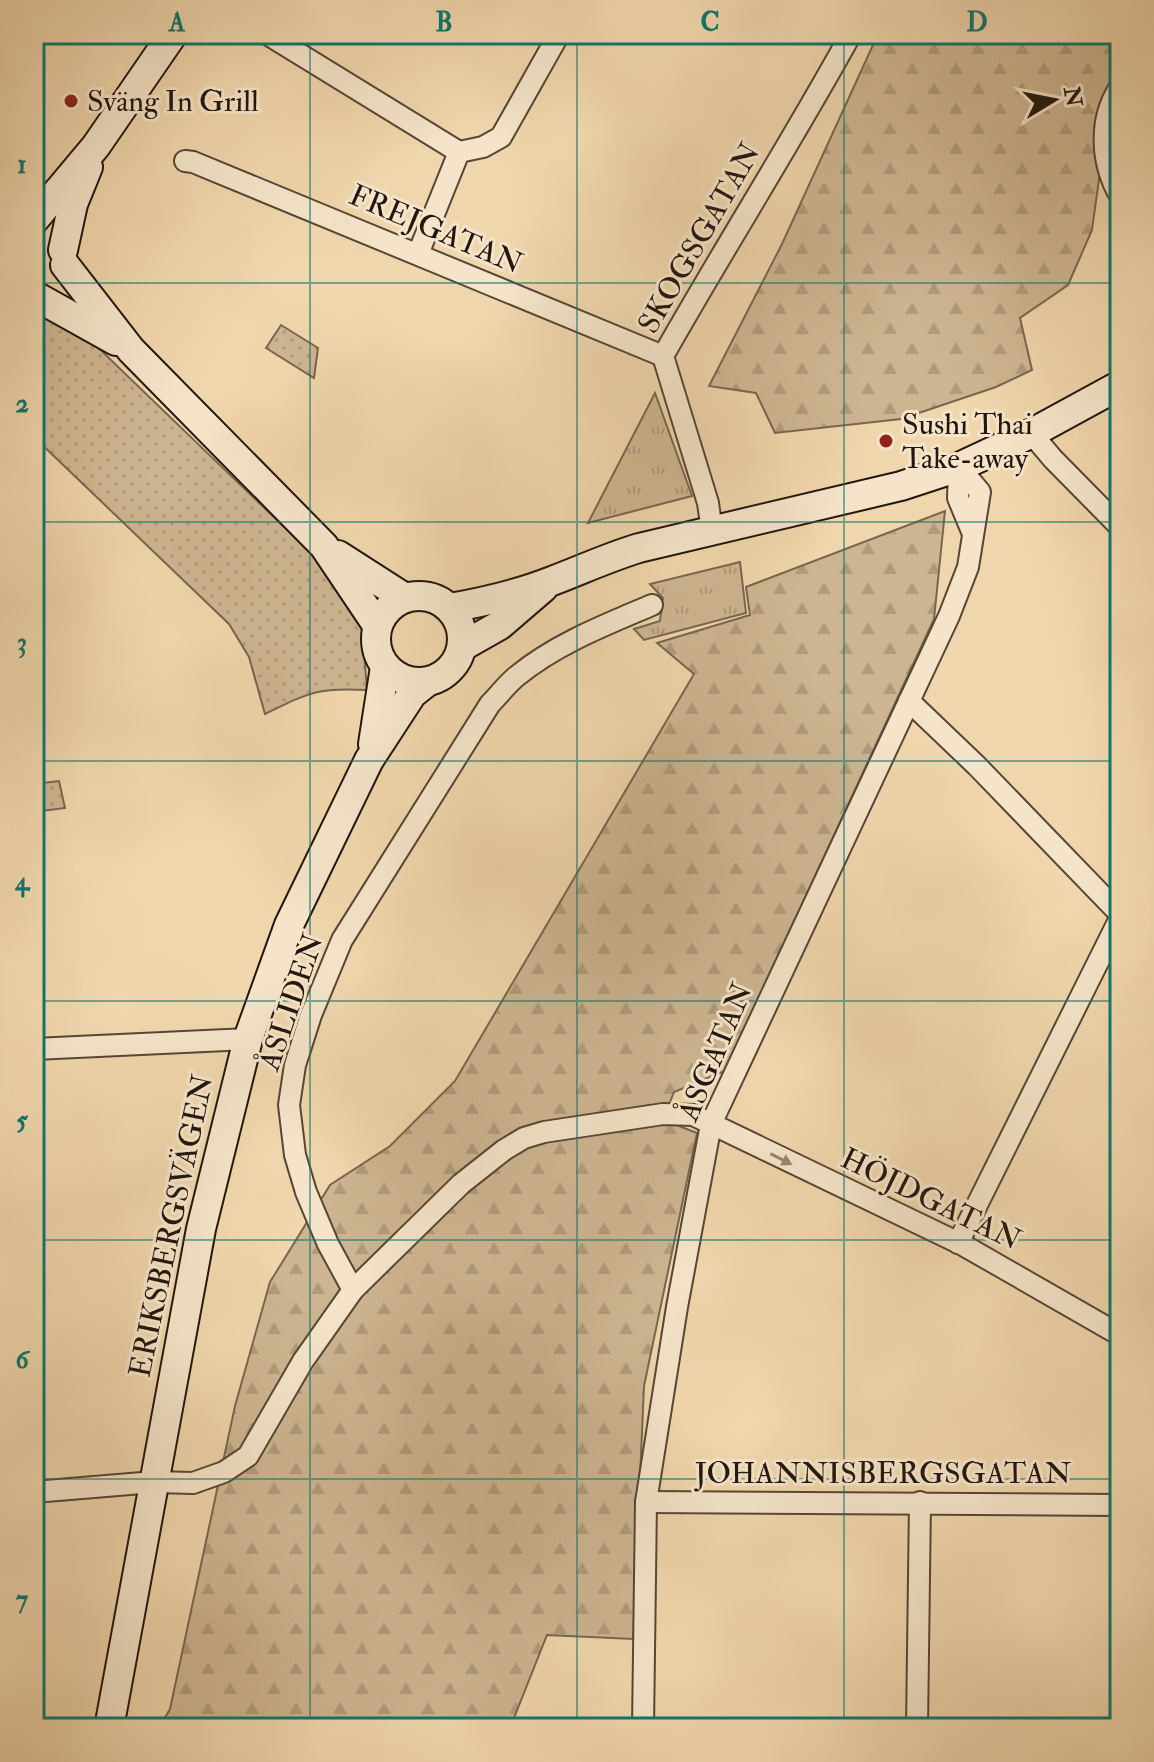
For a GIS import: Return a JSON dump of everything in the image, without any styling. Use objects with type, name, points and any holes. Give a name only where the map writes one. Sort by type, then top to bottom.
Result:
[{"type":"main road","points":[[34,220],[96,146],[173,34]]},
{"type":"main road","points":[[36,297],[50,293],[58,286],[73,204],[96,146]]},
{"type":"main road","points":[[34,232],[54,239],[64,258],[131,350],[324,546],[377,625]]},
{"type":"main road","points":[[36,297],[131,350]]},
{"type":"main road","points":[[450,608],[489,601],[551,582],[639,548],[901,486],[959,467],[1120,385]]},
{"type":"main road","points":[[324,546],[405,598]]},
{"type":"main road","points":[[463,646],[500,625],[551,582]]},
{"type":"main road","points":[[405,598],[432,598],[450,608],[460,624],[463,646],[446,674],[427,682],[406,681],[385,667],[377,646],[377,625],[389,607],[405,598]]},
{"type":"main road","name":"ERIKSBERGSVÄGEN","points":[[369,760],[385,667]]},
{"type":"main road","name":"ERIKSBERGSVÄGEN","points":[[109,1728],[201,1229],[248,1039],[289,925],[369,760],[412,694],[427,682]]},
{"type":"street","points":[[267,34],[459,152],[483,147],[501,137],[559,34]]},
{"type":"street","name":"SKOGSGATAN","points":[[712,531],[708,503],[663,356],[851,34]]},
{"type":"street","points":[[1120,87],[1109,110],[1105,150],[1108,171],[1120,196]]},
{"type":"street","points":[[418,254],[459,152]]},
{"type":"street","name":"FREJGATAN","points":[[185,161],[276,194],[663,356]]},
{"type":"street","points":[[1031,433],[1120,527]]},
{"type":"street","name":"ÅSGATAN","points":[[643,1728],[646,1502],[677,1307],[711,1124],[964,578],[973,534],[958,498],[959,467]]},
{"type":"street","name":"ÅSLIDEN","points":[[353,1290],[328,1244],[306,1192],[295,1155],[289,1105],[295,1065],[311,1015],[342,940],[490,704],[516,677],[550,653],[652,605]]},
{"type":"street","points":[[909,701],[977,766],[1120,916],[958,1243]]},
{"type":"street","points":[[34,1049],[248,1039]]},
{"type":"street","name":"HÖJDGATAN","points":[[353,1290],[461,1184],[524,1138],[668,1113],[693,1115],[958,1243],[1120,1335]]},
{"type":"street","points":[[34,1492],[154,1482],[193,1483],[224,1472],[248,1456],[303,1361],[353,1290]]},
{"type":"street","name":"JOHANNISBERGSGATAN","points":[[646,1502],[1120,1505]]},
{"type":"street","points":[[917,1728],[920,1502]]},
{"type":"green space","points":[[878,34],[1120,34],[1092,230],[1068,285],[1020,318],[1032,370],[996,387],[901,419],[775,433],[756,393],[709,386],[782,244]]},
{"type":"green space","points":[[34,314],[83,333],[338,579],[362,627],[367,690],[313,693],[265,714],[249,657],[229,624],[34,437]]},
{"type":"green space","points":[[281,325],[318,348],[314,378],[266,348]]},
{"type":"green space","points":[[655,393],[692,496],[588,523]]},
{"type":"green space","points":[[945,511],[934,619],[725,1071],[674,1092],[663,1120],[697,1133],[644,1386],[633,1639],[547,1635],[510,1728],[159,1728],[170,1709],[235,1406],[270,1282],[330,1185],[390,1146],[455,1081],[694,674],[657,643],[750,615],[746,587]]},
{"type":"green space","points":[[740,562],[746,613],[644,640],[634,629],[660,621],[663,598],[650,584]]},
{"type":"green space","points":[[59,781],[65,808],[34,812],[34,784]]},
{"type":"place","name":"Sväng In Grill","points":[[71,101]]},
{"type":"place","name":"Sushi Thai Take-away","points":[[886,441]]}]
